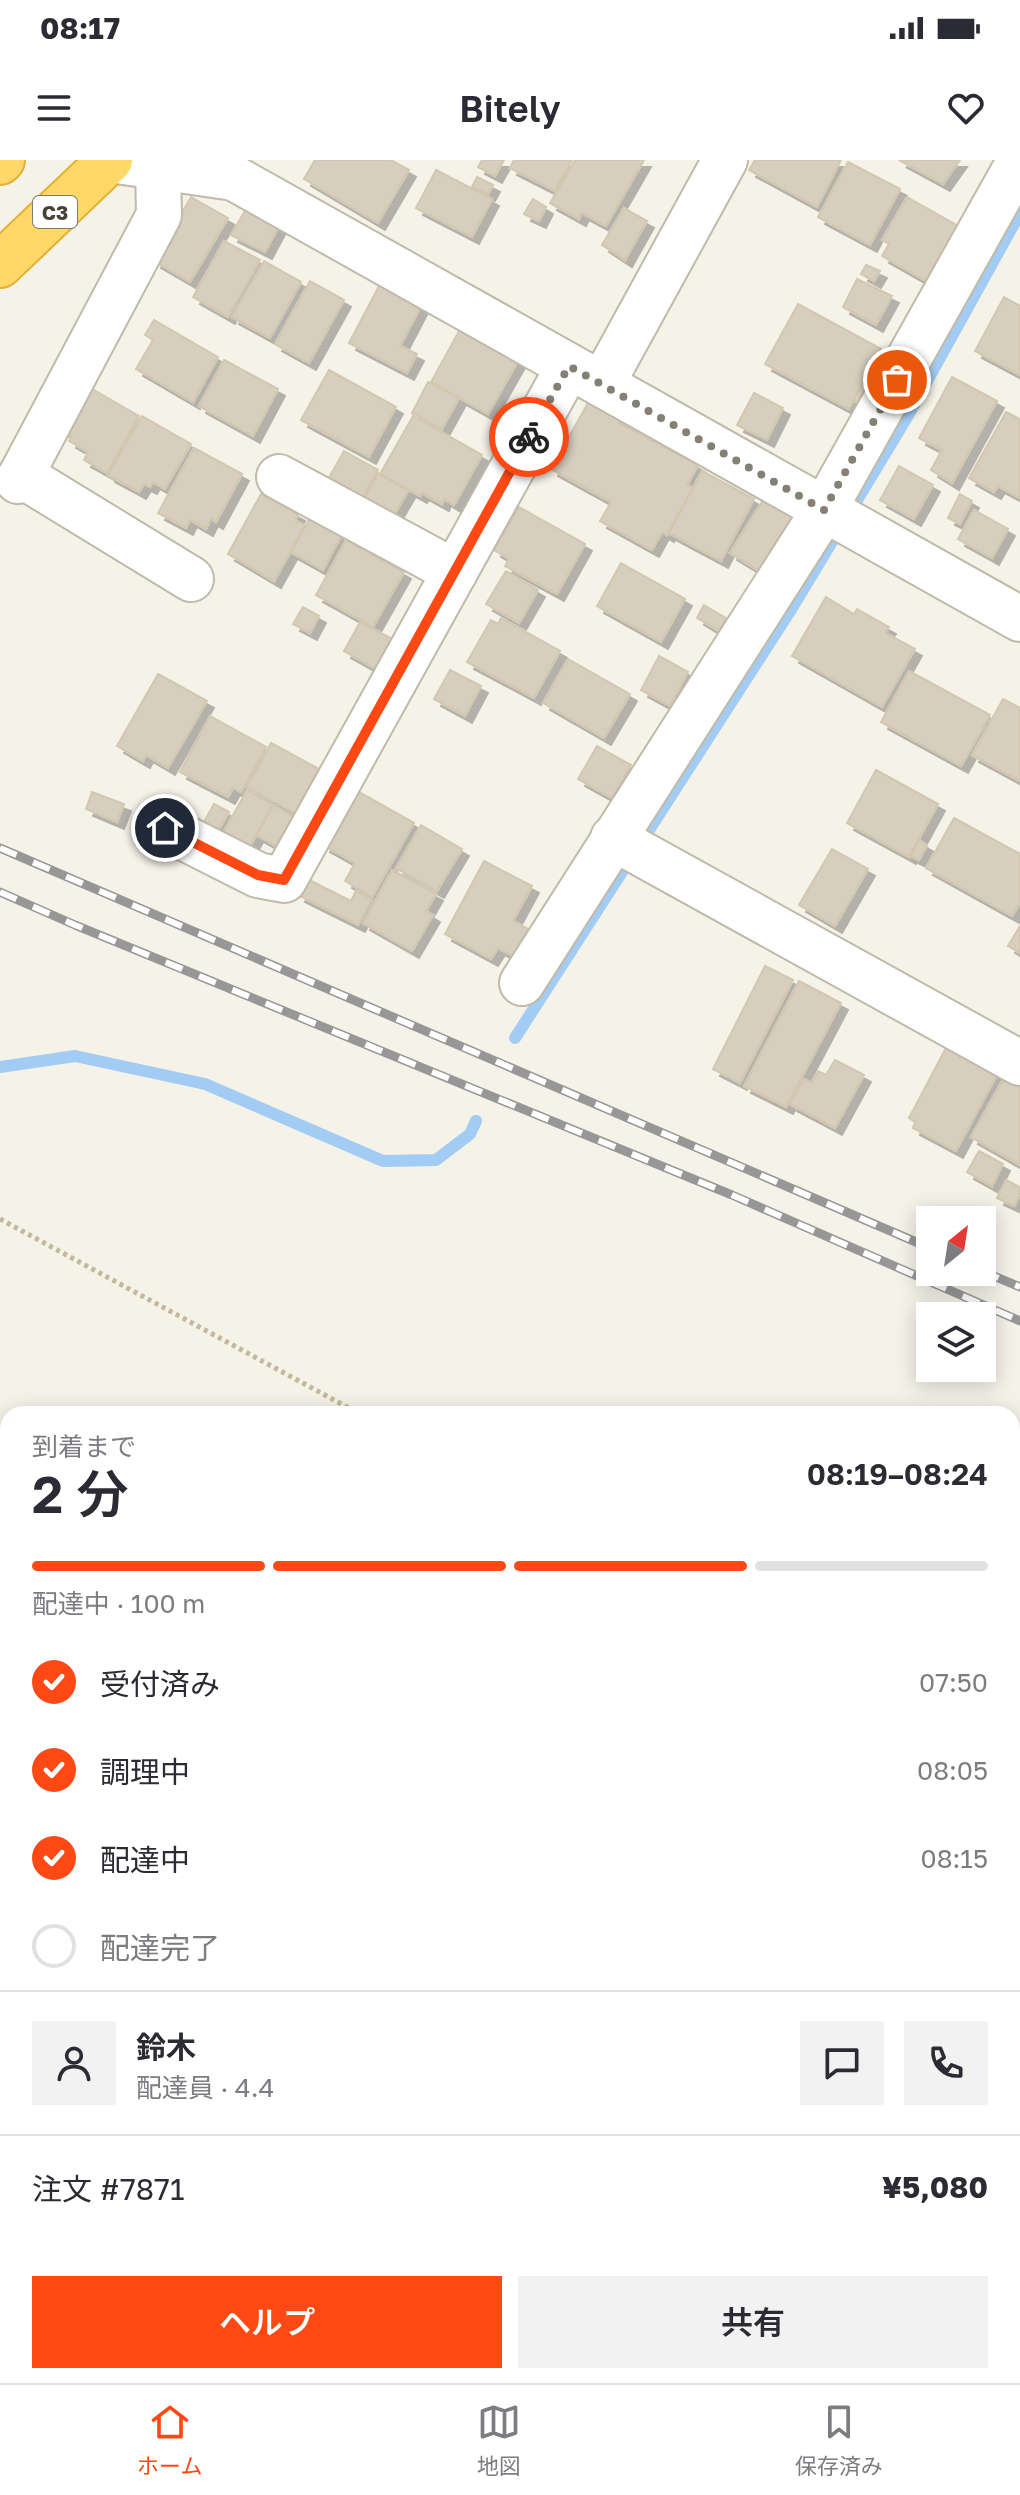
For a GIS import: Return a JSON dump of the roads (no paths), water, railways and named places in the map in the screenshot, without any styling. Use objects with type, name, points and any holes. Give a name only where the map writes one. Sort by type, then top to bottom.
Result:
[{"type":"highway","name":"C3","points":[[0,265],[110,160]]},
{"type":"street","points":[[110,160],[234,178],[251,172],[585,375],[1020,619]]},
{"type":"street","points":[[165,828],[258,875],[284,880],[455,572],[585,375],[714,164]]},
{"type":"street","points":[[158,167],[159,215],[19,478],[191,579]]},
{"type":"street","points":[[522,983],[824,510],[1017,170]]},
{"type":"street","points":[[279,477],[455,572]]},
{"type":"street","points":[[613,838],[1020,1063]]},
{"type":"waterway","points":[[515,1038],[792,608],[906,419],[1020,213]]},
{"type":"waterway","points":[[0,1067],[75,1056],[205,1084],[383,1161],[436,1160],[470,1134],[476,1121]]},
{"type":"railway","points":[[0,848],[916,1242]]},
{"type":"railway","points":[[0,892],[732,1195],[1020,1321]]},
{"type":"railway","points":[[996,1277],[1020,1287]]}]
